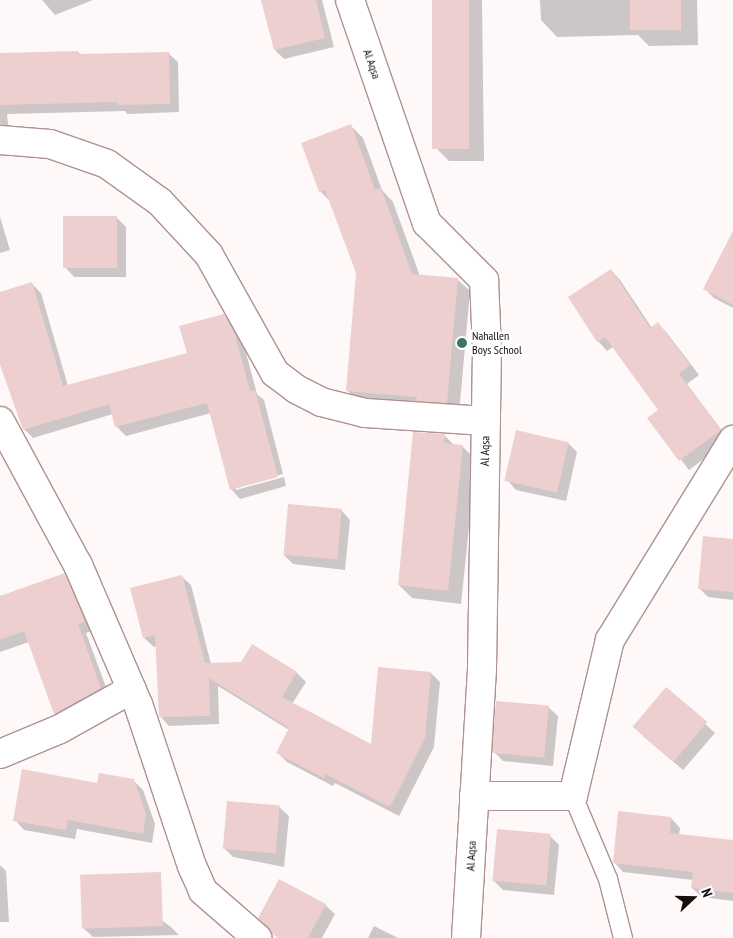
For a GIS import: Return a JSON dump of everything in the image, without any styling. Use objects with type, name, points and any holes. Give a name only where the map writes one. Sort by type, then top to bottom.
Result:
[{"type":"street","name":"Al Aqsa","points":[[350,0],[427,223],[484,280],[487,350],[482,669],[466,938]]},
{"type":"street","points":[[0,140],[50,144],[107,164],[160,202],[209,255],[275,373],[296,389],[321,402],[365,413],[486,422]]},
{"type":"street","points":[[0,421],[78,565],[132,689],[192,866],[203,891],[257,938]]},
{"type":"street","points":[[474,796],[573,796],[610,640],[733,440]]},
{"type":"street","points":[[0,754],[60,729],[132,689]]},
{"type":"lane","points":[[573,796],[608,879],[623,938]]},
{"type":"building","points":[[261,0],[316,0],[325,38],[274,50]]},
{"type":"building","points":[[432,0],[469,0],[469,149],[432,149]]},
{"type":"building","points":[[630,0],[681,0],[681,30],[630,30]]},
{"type":"building","points":[[78,51],[78,54],[169,52],[170,104],[117,105],[117,102],[0,105],[0,53]]},
{"type":"building","points":[[351,124],[375,190],[381,188],[412,274],[458,278],[447,403],[416,401],[417,397],[346,391],[356,273],[325,190],[319,192],[301,143]]},
{"type":"building","points":[[63,216],[117,216],[117,268],[63,268]]},
{"type":"building","points":[[733,231],[733,305],[703,289]]},
{"type":"building","points":[[611,269],[650,328],[658,322],[690,365],[679,374],[721,430],[679,461],[647,418],[658,410],[605,337],[597,342],[568,297]]},
{"type":"building","points":[[32,282],[63,386],[187,353],[179,326],[224,314],[235,334],[250,391],[255,390],[278,477],[230,490],[207,403],[115,427],[109,404],[23,430],[0,365],[0,292]]},
{"type":"building","points":[[516,430],[569,442],[557,493],[504,481]]},
{"type":"building","points":[[413,432],[445,434],[444,443],[463,445],[448,591],[398,585]]},
{"type":"building","points":[[288,504],[342,509],[337,560],[284,555]]},
{"type":"building","points":[[703,536],[733,539],[733,592],[698,589]]},
{"type":"building","points":[[65,573],[85,622],[78,624],[101,688],[54,714],[24,631],[0,640],[0,596]]},
{"type":"building","points":[[182,575],[205,663],[241,662],[252,644],[297,672],[282,697],[371,744],[378,667],[431,672],[425,738],[390,807],[325,774],[324,778],[276,753],[289,728],[209,678],[210,716],[159,717],[155,635],[143,638],[130,588]]},
{"type":"building","points":[[666,687],[707,722],[674,762],[633,727]]},
{"type":"building","points":[[496,701],[549,706],[544,757],[491,753]]},
{"type":"building","points":[[22,769],[97,783],[99,773],[134,779],[146,814],[143,834],[68,820],[66,830],[13,821]]},
{"type":"building","points":[[227,801],[280,806],[276,853],[223,849]]},
{"type":"building","points":[[618,811],[671,817],[670,833],[733,840],[733,893],[691,888],[693,872],[613,863]]},
{"type":"building","points":[[497,829],[551,834],[546,886],[492,881]]},
{"type":"building","points":[[161,872],[163,926],[82,929],[80,875]]},
{"type":"building","points":[[279,879],[326,904],[308,938],[280,938],[272,934],[258,918]]},
{"type":"place","name":"Nahallen Boys School","points":[[462,343]]}]
